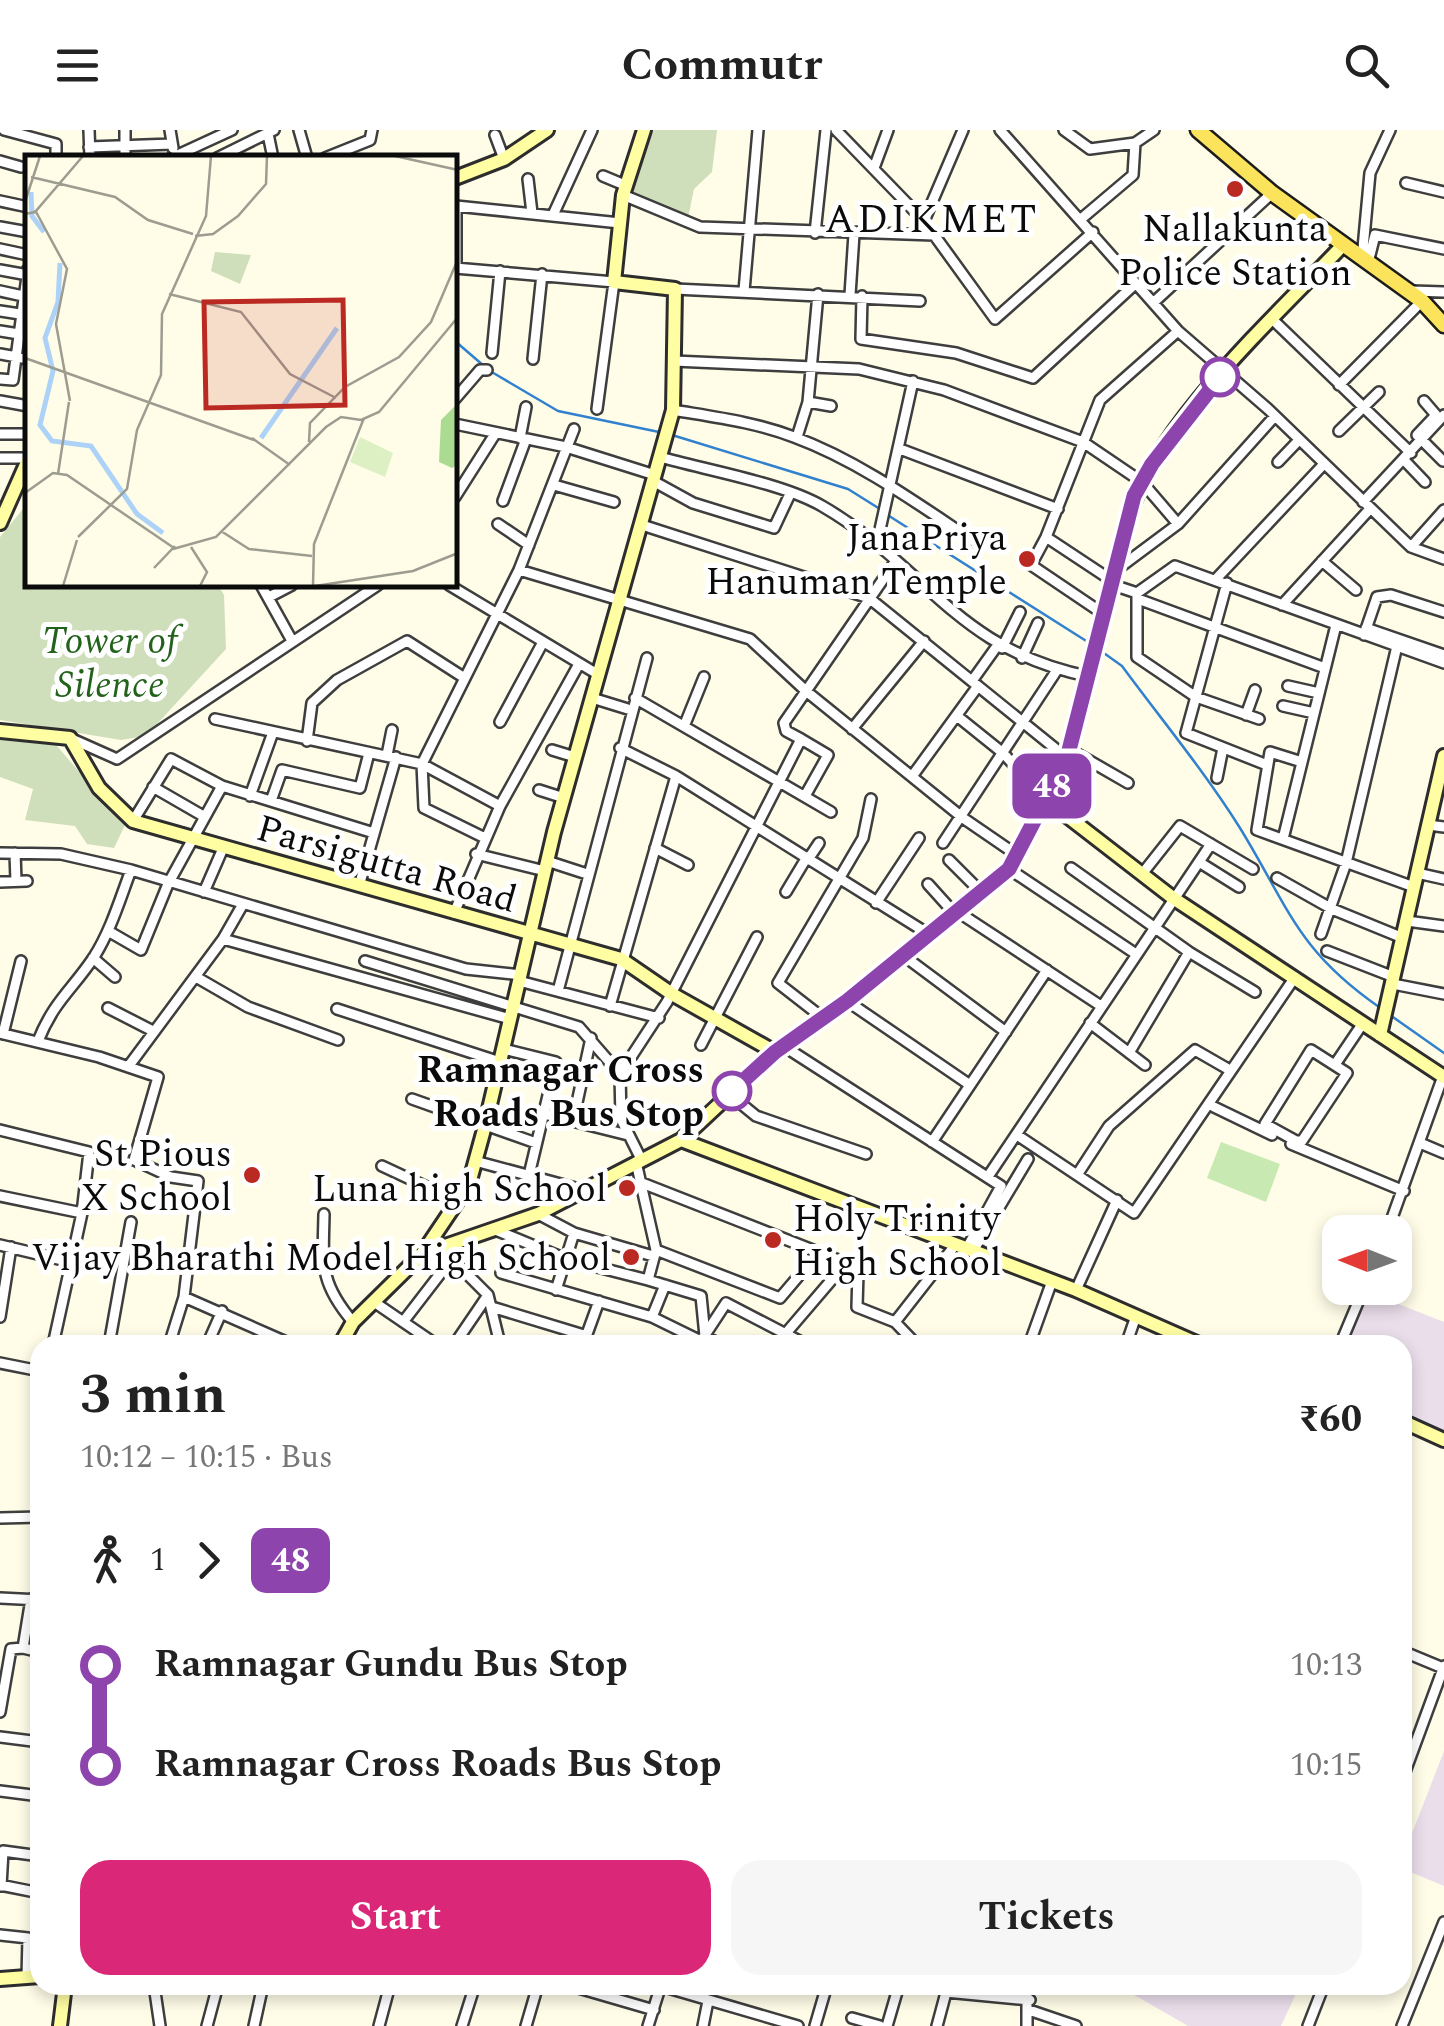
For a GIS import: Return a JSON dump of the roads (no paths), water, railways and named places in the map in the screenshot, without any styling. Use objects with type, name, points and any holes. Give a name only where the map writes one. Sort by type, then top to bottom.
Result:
[{"type":"main road","points":[[1198,130],[1272,194],[1422,301],[1444,326]]},
{"type":"street","points":[[4,130],[58,145],[56,155]]},
{"type":"street","points":[[48,142],[51,130]]},
{"type":"street","points":[[89,130],[90,152],[125,145],[172,144]]},
{"type":"street","points":[[125,130],[125,155]]},
{"type":"street","points":[[170,130],[173,155]]},
{"type":"street","points":[[175,155],[212,134],[232,130]]},
{"type":"street","points":[[299,130],[306,155]]},
{"type":"street","points":[[458,177],[504,159],[547,130]]},
{"type":"street","points":[[553,215],[592,130]]},
{"type":"street","points":[[597,409],[625,191],[644,130]]},
{"type":"street","points":[[744,291],[758,130]]},
{"type":"street","points":[[814,233],[826,130]]},
{"type":"street","points":[[836,130],[924,222],[995,319],[1093,232]]},
{"type":"street","points":[[874,168],[888,130]]},
{"type":"street","points":[[924,222],[962,130]]},
{"type":"street","points":[[1000,130],[1178,331],[1274,418],[1302,458]]},
{"type":"street","points":[[1064,130],[1090,149],[1137,142],[1154,130]]},
{"type":"street","points":[[1081,219],[1133,175],[1137,142],[1133,130]]},
{"type":"street","points":[[1365,261],[1370,174],[1390,130]]},
{"type":"street","points":[[237,153],[271,132]]},
{"type":"street","points":[[330,155],[369,134]]},
{"type":"street","points":[[495,135],[504,159]]},
{"type":"street","points":[[0,160],[21,168]]},
{"type":"street","points":[[603,176],[690,226],[934,235]]},
{"type":"street","points":[[528,179],[532,213]]},
{"type":"street","points":[[1406,183],[1444,192]]},
{"type":"street","points":[[1154,303],[1272,194]]},
{"type":"street","points":[[0,200],[25,207]]},
{"type":"street","points":[[458,206],[620,223]]},
{"type":"street","points":[[0,227],[25,231]]},
{"type":"street","points":[[850,295],[854,234]]},
{"type":"street","points":[[1365,261],[1376,235],[1444,249]]},
{"type":"street","points":[[422,1254],[538,1214],[680,1140],[780,1049],[847,1001],[1009,869],[1068,754],[1129,517],[1142,482],[1224,372],[1342,246]]},
{"type":"street","points":[[0,249],[25,253]]},
{"type":"street","points":[[458,268],[676,289],[850,295],[920,302]]},
{"type":"street","points":[[0,270],[25,273]]},
{"type":"street","points":[[492,353],[500,271]]},
{"type":"street","points":[[533,359],[542,274]]},
{"type":"street","points":[[0,379],[13,380],[22,358],[19,334],[25,282]]},
{"type":"street","points":[[862,296],[860,339],[956,353],[1033,378],[1134,284]]},
{"type":"street","points":[[346,1335],[353,1322],[422,1254],[458,1201],[486,1126],[546,866],[673,410],[676,289]]},
{"type":"street","points":[[1408,290],[1444,292]]},
{"type":"street","points":[[0,292],[22,296]]},
{"type":"street","points":[[796,438],[808,402],[818,294]]},
{"type":"street","points":[[1339,384],[1422,301]]},
{"type":"street","points":[[0,311],[20,314]]},
{"type":"street","points":[[1273,320],[1407,456],[1425,482]]},
{"type":"street","points":[[0,331],[19,334]]},
{"type":"street","points":[[1104,621],[1031,566],[1046,538],[1100,400],[1178,331]]},
{"type":"street","points":[[0,354],[22,358]]},
{"type":"street","points":[[674,361],[858,369],[913,381],[1083,442],[1142,482],[1178,524]]},
{"type":"street","points":[[458,395],[480,370],[487,370]]},
{"type":"street","points":[[877,543],[893,487],[913,381]]},
{"type":"street","points":[[1338,431],[1379,392]]},
{"type":"street","points":[[1282,605],[1422,440],[1435,412],[1424,401]]},
{"type":"street","points":[[0,402],[25,406]]},
{"type":"street","points":[[808,402],[831,406]]},
{"type":"street","points":[[504,500],[523,439],[526,407]]},
{"type":"street","points":[[673,410],[751,423],[796,438],[893,487],[975,542]]},
{"type":"street","points":[[1430,422],[1444,415]]},
{"type":"street","points":[[1118,568],[1178,524],[1274,418]]},
{"type":"street","points":[[458,425],[566,447],[654,478],[693,503],[774,528],[790,494]]},
{"type":"street","points":[[484,838],[424,808],[422,764],[494,613],[519,570],[574,430]]},
{"type":"street","points":[[458,492],[494,434]]},
{"type":"street","points":[[1422,440],[1443,461]]},
{"type":"street","points":[[1278,462],[1295,444]]},
{"type":"street","points":[[1295,444],[1410,546],[1444,559]]},
{"type":"street","points":[[900,449],[1058,509]]},
{"type":"street","points":[[660,456],[820,505],[877,543],[958,619],[1000,647],[1022,658],[1090,677]]},
{"type":"street","points":[[0,458],[25,459]]},
{"type":"street","points":[[0,522],[7,496],[25,464]]},
{"type":"street","points":[[1268,765],[1186,733],[1215,626],[1221,581],[1323,465]]},
{"type":"street","points":[[554,485],[614,502]]},
{"type":"street","points":[[1410,546],[1444,510]]},
{"type":"street","points":[[498,524],[529,546]]},
{"type":"street","points":[[642,526],[869,598],[1068,754],[1128,783]]},
{"type":"street","points":[[1046,538],[1137,596],[1325,668]]},
{"type":"street","points":[[1322,561],[1356,590]]},
{"type":"street","points":[[805,796],[828,755],[783,728],[896,562]]},
{"type":"street","points":[[1137,596],[1175,566],[1336,625],[1444,654]]},
{"type":"street","points":[[519,570],[750,639],[806,692],[963,818],[1017,855]]},
{"type":"street","points":[[263,588],[291,639]]},
{"type":"street","points":[[270,597],[286,588]]},
{"type":"street","points":[[0,731],[70,738],[117,759],[291,639],[373,588]]},
{"type":"street","points":[[454,588],[598,675]]},
{"type":"street","points":[[1365,631],[1374,602],[1384,595],[1444,612]]},
{"type":"street","points":[[1137,596],[1138,657],[1196,697],[1259,720]]},
{"type":"street","points":[[914,775],[957,716],[1020,612]]},
{"type":"street","points":[[1022,658],[1038,623]]},
{"type":"street","points":[[1283,839],[1314,692],[1336,625]]},
{"type":"street","points":[[1365,631],[1444,662]]},
{"type":"street","points":[[307,741],[312,703],[337,680],[407,641],[463,677]]},
{"type":"street","points":[[852,729],[924,641]]},
{"type":"street","points":[[500,722],[543,642]]},
{"type":"street","points":[[1321,934],[1346,863],[1396,646]]},
{"type":"street","points":[[558,991],[647,658]]},
{"type":"street","points":[[454,913],[476,854],[500,806],[579,664]]},
{"type":"street","points":[[942,843],[963,818],[1058,670]]},
{"type":"street","points":[[684,724],[704,677]]},
{"type":"street","points":[[1288,686],[1314,692]]},
{"type":"street","points":[[1246,715],[1256,690]]},
{"type":"street","points":[[592,698],[631,710]]},
{"type":"street","points":[[635,698],[831,812]]},
{"type":"street","points":[[1283,706],[1310,712]]},
{"type":"street","points":[[957,716],[1003,752],[1045,799],[1173,898],[1362,1023],[1381,1029],[1444,1077],[1394,1215]]},
{"type":"street","points":[[215,719],[272,735],[422,764],[500,806]]},
{"type":"street","points":[[359,886],[392,756],[392,730]]},
{"type":"street","points":[[250,796],[272,735]]},
{"type":"street","name":"Parsigutta Road","points":[[70,738],[99,788],[133,821],[621,960],[716,1020],[780,1049]]},
{"type":"street","points":[[648,1280],[655,1254],[638,1160],[621,1120],[620,1074],[672,994],[800,739]]},
{"type":"street","points":[[620,748],[676,776],[930,935]]},
{"type":"street","points":[[1218,778],[1223,748]]},
{"type":"street","points":[[552,750],[575,757]]},
{"type":"street","points":[[1302,762],[1270,752],[1257,830],[1346,863],[1415,880],[1444,879]]},
{"type":"street","points":[[271,802],[282,770],[360,788],[369,753]]},
{"type":"street","points":[[1381,1029],[1444,756]]},
{"type":"street","points":[[133,821],[171,759],[222,786],[374,833]]},
{"type":"street","points":[[610,1006],[676,776]]},
{"type":"street","points":[[108,931],[141,950],[168,884],[222,786]]},
{"type":"street","points":[[153,787],[205,817]]},
{"type":"street","points":[[539,790],[564,798]]},
{"type":"street","points":[[823,1018],[778,983],[867,828],[871,799]]},
{"type":"street","points":[[1428,825],[1444,827]]},
{"type":"street","points":[[1142,874],[1176,827],[1253,869]]},
{"type":"street","points":[[876,903],[919,838]]},
{"type":"street","points":[[786,892],[819,843]]},
{"type":"street","points":[[988,1176],[1211,844]]},
{"type":"street","points":[[204,892],[224,846]]},
{"type":"street","points":[[655,848],[688,865]]},
{"type":"street","points":[[0,853],[62,854],[131,870],[466,970],[520,978],[659,1018]]},
{"type":"street","points":[[0,882],[22,881],[15,853]]},
{"type":"street","points":[[476,854],[588,874]]},
{"type":"street","points":[[949,860],[982,893]]},
{"type":"street","points":[[1199,862],[1239,887]]},
{"type":"street","points":[[1071,868],[1189,952],[1255,992]]},
{"type":"street","points":[[1009,869],[1136,954]]},
{"type":"street","points":[[38,1041],[52,1007],[93,958],[108,931],[131,870]]},
{"type":"street","points":[[1276,878],[1332,909],[1403,938]]},
{"type":"street","points":[[928,884],[956,913],[1101,1006]]},
{"type":"street","points":[[128,1067],[223,939],[243,904]]},
{"type":"street","points":[[1407,921],[1444,926]]},
{"type":"street","points":[[700,1045],[758,937]]},
{"type":"street","points":[[223,939],[579,1027],[620,1074]]},
{"type":"street","points":[[1327,951],[1392,986],[1444,994]]},
{"type":"street","points":[[1129,1053],[1189,952]]},
{"type":"street","points":[[904,956],[1006,1032]]},
{"type":"street","points":[[93,958],[114,977]]},
{"type":"street","points":[[21,961],[1,1034],[38,1041],[158,1077],[134,1160],[171,1177],[198,1181],[184,1297],[172,1335]]},
{"type":"street","points":[[365,962],[512,1013]]},
{"type":"street","points":[[932,1142],[1047,970]]},
{"type":"street","points":[[1017,1135],[1136,1212],[1228,1069],[1295,976]]},
{"type":"street","points":[[196,977],[248,1008],[338,1040]]},
{"type":"street","points":[[847,1001],[970,1085]]},
{"type":"street","points":[[108,1008],[152,1030]]},
{"type":"street","points":[[338,1009],[502,1055],[556,1062],[529,1175]]},
{"type":"street","points":[[1090,1023],[1145,1065]]},
{"type":"street","points":[[1336,1063],[1362,1023]]},
{"type":"street","points":[[573,1121],[591,1038]]},
{"type":"street","points":[[780,1049],[1001,1186],[966,1247]]},
{"type":"street","points":[[1078,1175],[1109,1126],[1196,1050],[1228,1069]]},
{"type":"street","points":[[1311,1050],[1336,1063],[1347,1072],[1302,1141],[1268,1127],[1266,1124],[1311,1050]]},
{"type":"street","points":[[729,1094],[756,1116],[866,1154]]},
{"type":"street","points":[[412,1099],[536,1144]]},
{"type":"street","points":[[1214,1107],[1404,1191]]},
{"type":"street","points":[[544,1114],[629,1136]]},
{"type":"street","points":[[0,1130],[89,1152],[82,1213],[55,1335]]},
{"type":"street","points":[[680,1140],[1076,1290],[1179,1335]]},
{"type":"street","points":[[1422,1144],[1444,1153]]},
{"type":"street","points":[[895,1322],[966,1247],[1028,1158]]},
{"type":"street","points":[[475,1160],[584,1191]]},
{"type":"street","points":[[382,1166],[458,1201]]},
{"type":"street","points":[[642,1183],[846,1264],[858,1272],[857,1307],[895,1322],[907,1335]]},
{"type":"street","points":[[0,1196],[82,1213]]},
{"type":"street","points":[[1076,1290],[1116,1200]]},
{"type":"street","points":[[324,1214],[323,1277],[330,1295],[353,1322]]},
{"type":"street","points":[[538,1214],[574,1233],[655,1254],[780,1298],[819,1252]]},
{"type":"street","points":[[111,1335],[130,1222]]},
{"type":"street","points":[[493,1229],[566,1260],[701,1296],[701,1335]]},
{"type":"street","points":[[556,1290],[574,1233]]},
{"type":"street","points":[[0,1317],[6,1246],[71,1262]]},
{"type":"street","points":[[440,1248],[488,1295],[495,1308],[498,1335]]},
{"type":"street","points":[[403,1322],[450,1261]]},
{"type":"street","points":[[787,1332],[846,1264]]},
{"type":"street","points":[[502,1273],[652,1317],[689,1335]]},
{"type":"street","points":[[1033,1335],[1052,1281]]},
{"type":"street","points":[[652,1317],[665,1285]]},
{"type":"street","points":[[461,1335],[488,1295]]},
{"type":"street","points":[[184,1297],[272,1335]]},
{"type":"street","points":[[587,1335],[600,1301]]},
{"type":"street","points":[[374,1302],[422,1335]]},
{"type":"street","points":[[705,1335],[726,1303],[792,1335]]},
{"type":"street","points":[[1344,1335],[1357,1305]]},
{"type":"street","points":[[495,1308],[569,1335]]},
{"type":"street","points":[[211,1335],[222,1311]]},
{"type":"street","points":[[1129,1335],[1136,1316]]},
{"type":"street","points":[[0,1363],[30,1369]]},
{"type":"street","points":[[1412,1426],[1444,1440]]},
{"type":"street","points":[[0,1518],[30,1518]]},
{"type":"street","points":[[0,1598],[30,1599]]},
{"type":"street","points":[[23,1648],[30,1622]]},
{"type":"street","points":[[0,1712],[3,1674],[10,1650],[30,1650]]},
{"type":"street","points":[[1412,1656],[1444,1667],[1412,1753]]},
{"type":"street","points":[[0,1738],[30,1741]]},
{"type":"street","points":[[0,1791],[30,1795]]},
{"type":"street","points":[[30,1854],[3,1850],[0,1885],[30,1891]]},
{"type":"street","points":[[1402,2026],[1444,1922]]},
{"type":"street","points":[[0,1936],[28,1938],[30,1951]]},
{"type":"street","points":[[0,1979],[30,1976]]},
{"type":"street","points":[[60,2026],[63,1995]]},
{"type":"street","points":[[155,1995],[160,2026]]},
{"type":"street","points":[[207,2026],[215,1995]]},
{"type":"street","points":[[254,2026],[261,1995]]},
{"type":"street","points":[[378,2026],[387,1995]]},
{"type":"street","points":[[462,2026],[472,1995]]},
{"type":"street","points":[[526,2026],[535,1995]]},
{"type":"street","points":[[602,1995],[654,2010]]},
{"type":"street","points":[[648,2026],[658,1995]]},
{"type":"street","points":[[689,1995],[798,2026]]},
{"type":"street","points":[[815,2026],[824,1995]]},
{"type":"street","points":[[852,2018],[883,2026],[894,1995]]},
{"type":"street","points":[[937,2026],[945,1995]]},
{"type":"street","points":[[978,1995],[1029,2005],[1076,2026]]},
{"type":"street","points":[[1027,2026],[1028,1995]]},
{"type":"street","points":[[1308,2026],[1320,1995]]},
{"type":"street","points":[[702,2026],[708,2001]]},
{"type":"waterway","points":[[458,344],[484,366]]},
{"type":"waterway","points":[[490,371],[558,411],[659,432]]},
{"type":"waterway","points":[[672,435],[848,489],[880,509]]},
{"type":"waterway","points":[[886,514],[1091,644]]},
{"type":"waterway","points":[[1101,651],[1122,666],[1212,787],[1312,946],[1351,986],[1379,1007]]},
{"type":"waterway","points":[[1390,1015],[1444,1053]]},
{"type":"place","name":"Nallakunta Police Station","points":[[1235,189]]},
{"type":"place","name":"JanaPriya Hanuman Temple","points":[[1027,559]]},
{"type":"place","name":"Ramnagar Cross Roads Bus Stop","points":[[732,1091]]},
{"type":"place","name":"St Pious X School","points":[[252,1175]]},
{"type":"place","name":"Luna high School","points":[[627,1188]]},
{"type":"place","name":"Holy Trinity High School","points":[[773,1240]]},
{"type":"place","name":"Vijay Bharathi Model High School","points":[[631,1257]]},
{"type":"district","name":"ADIKMET","points":[[932,218]]},
{"type":"park label","name":"Tower of Silence","points":[[110,662]]}]
